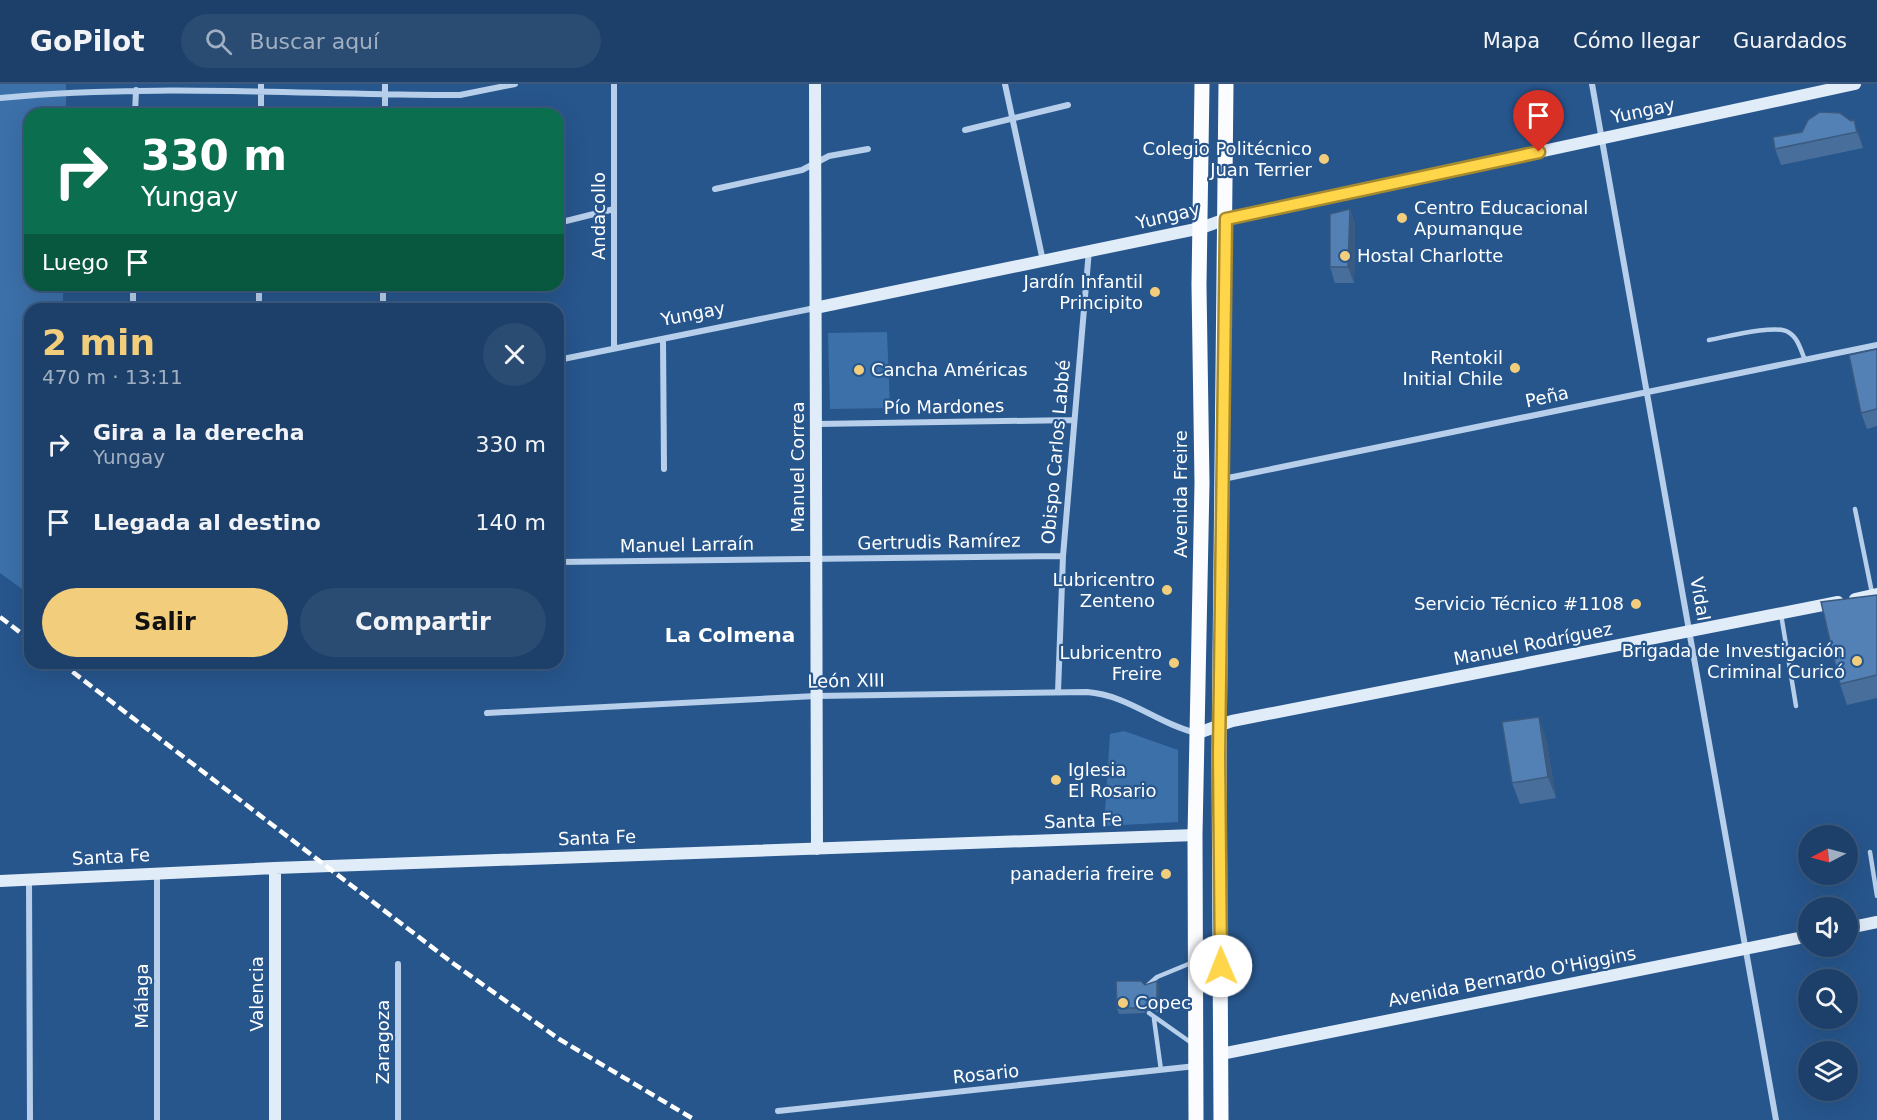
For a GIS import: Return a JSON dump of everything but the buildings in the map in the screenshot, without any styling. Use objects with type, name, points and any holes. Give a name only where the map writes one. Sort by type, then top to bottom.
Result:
[{"type":"main road","name":"Avenida Freire","points":[[1196,1120],[1195,835],[1202,483],[1202,84]]},
{"type":"main road","points":[[1221,1120],[1220,724],[1226,84]]},
{"type":"main road","points":[[1195,835],[1220,867]]},
{"type":"main road","points":[[1196,1023],[1207,1041],[1221,1054]]},
{"type":"street","points":[[261,84],[261,108]]},
{"type":"street","points":[[384,108],[385,84]]},
{"type":"street","points":[[0,98],[78,91],[136,90],[460,95],[515,84]]},
{"type":"street","name":"Andacollo","points":[[614,84],[615,348]]},
{"type":"street","name":"Manuel Correa","points":[[815,84],[817,849]]},
{"type":"street","points":[[1005,84],[1043,261]]},
{"type":"street","name":"Vidal","points":[[1592,84],[1748,948],[1776,1120]]},
{"type":"street","name":"Yungay","points":[[564,359],[1201,228],[1226,219],[1855,84]]},
{"type":"street","points":[[135,108],[136,90]]},
{"type":"street","points":[[965,130],[1068,105]]},
{"type":"street","points":[[715,189],[802,170],[829,156],[868,149]]},
{"type":"street","points":[[564,222],[614,209]]},
{"type":"street","name":"Obispo Carlos Labbé","points":[[1058,692],[1063,556],[1089,250]]},
{"type":"street","points":[[663,339],[664,469]]},
{"type":"street","name":"Peña","points":[[1223,479],[1877,345]]},
{"type":"street","name":"Pío Mardones","points":[[816,424],[1074,420]]},
{"type":"street","name":"Gertrudis Ramírez","points":[[816,558],[1063,556]]},
{"type":"street","name":"Manuel Larraín","points":[[564,562],[816,558]]},
{"type":"street","name":"Manuel Rodríguez","points":[[1198,733],[1220,724],[1875,595]]},
{"type":"street","name":"León XIII","points":[[487,713],[816,696],[1058,692],[1110,695],[1177,729],[1198,733]]},
{"type":"street","name":"Santa Fe","points":[[0,881],[158,872],[1195,835]]},
{"type":"street","name":"Valencia","points":[[275,868],[275,1120]]},
{"type":"street","name":"Málaga","points":[[157,1120],[158,872]]},
{"type":"street","points":[[30,879],[30,1120]]},
{"type":"street","points":[[1858,926],[1877,922]]},
{"type":"street","name":"Avenida Bernardo O'Higgins","points":[[1221,1054],[1798,938]]},
{"type":"street","name":"Zaragoza","points":[[398,964],[398,1120]]},
{"type":"street","name":"Rosario","points":[[778,1111],[1197,1066]]},
{"type":"lane","points":[[1709,340],[1777,328],[1788,331],[1796,339],[1805,360]]},
{"type":"lane","points":[[1855,509],[1875,595]]},
{"type":"lane","points":[[1781,613],[1796,706]]},
{"type":"lane","points":[[1870,852],[1877,896]]},
{"type":"lane","points":[[1148,986],[1157,977],[1197,960]]},
{"type":"lane","points":[[1149,1013],[1154,1019],[1196,1047]]},
{"type":"lane","points":[[1154,1019],[1161,1070]]},
{"type":"shaded area","points":[[0,84],[66,84],[66,108],[24,108],[24,291],[63,291],[63,303],[24,303],[24,591],[0,573]]},
{"type":"shaded area","name":"Cancha Américas","points":[[887,332],[890,408],[830,409],[828,333]]},
{"type":"shaded area","points":[[1124,731],[1178,750],[1178,822],[1104,826],[1110,734]]},
{"type":"railway","points":[[0,617],[24,635]]},
{"type":"railway","points":[[69,669],[454,964],[559,1039],[695,1120]]},
{"type":"place","name":"Colegio Politécnico Juan Terrier","points":[[1324,159]]},
{"type":"place","name":"Centro Educacional Apumanque","points":[[1402,218]]},
{"type":"place","name":"Hostal Charlotte","points":[[1345,256]]},
{"type":"place","name":"Jardín Infantil Principito","points":[[1155,292]]},
{"type":"place","name":"Rentokil Initial Chile","points":[[1515,368]]},
{"type":"place","name":"Cancha Américas","points":[[859,370]]},
{"type":"place","name":"Lubricentro Zenteno","points":[[1167,590]]},
{"type":"place","name":"Servicio Técnico #1108","points":[[1636,604]]},
{"type":"place","name":"Brigada de Investigación Criminal Curicó","points":[[1857,661]]},
{"type":"place","name":"Lubricentro Freire","points":[[1174,663]]},
{"type":"place","name":"Iglesia El Rosario","points":[[1056,780]]},
{"type":"place","name":"panaderia freire","points":[[1166,874]]},
{"type":"place","name":"Copec","points":[[1123,1003]]},
{"type":"district","name":"La Colmena","points":[[730,635]]},
{"type":"route","points":[[1221,966],[1219,755],[1226,219],[1539,152]]}]
